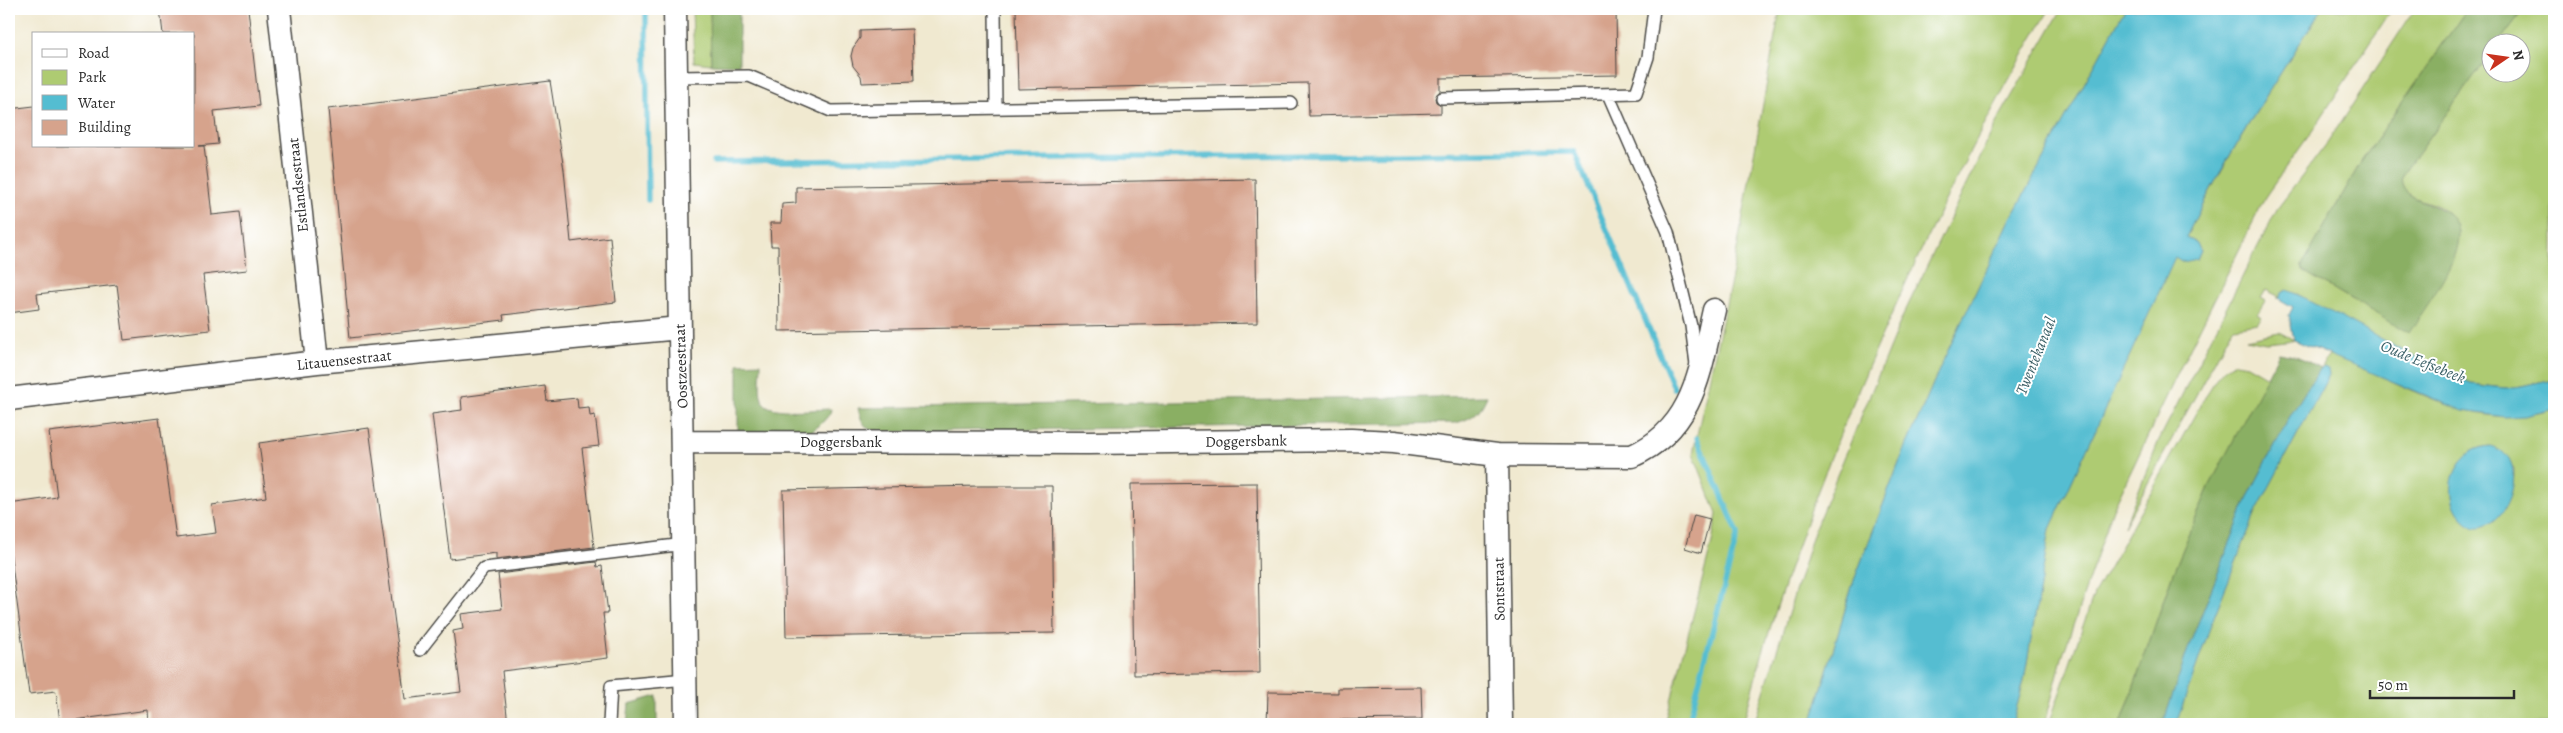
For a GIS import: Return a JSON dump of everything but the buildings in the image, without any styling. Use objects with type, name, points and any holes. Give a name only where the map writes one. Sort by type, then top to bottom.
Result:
[{"type":"street","name":"Estlandsestraat","points":[[279,9],[317,362]]},
{"type":"street","name":"Oostzeestraat","points":[[675,9],[686,724]]},
{"type":"street","name":"Doggersbank","points":[[683,442],[1088,443],[1351,440],[1394,442],[1497,455],[1632,456],[1649,448],[1680,419],[1698,383],[1714,310]]},
{"type":"street","name":"Litauensestraat","points":[[9,399],[317,362],[680,328]]},
{"type":"street","name":"Sontstraat","points":[[1497,455],[1501,724]]},
{"type":"lane","points":[[995,9],[996,108]]},
{"type":"lane","points":[[1442,98],[1636,93],[1648,57],[1654,9]]},
{"type":"lane","points":[[676,76],[749,76],[831,111],[1291,103]]},
{"type":"lane","points":[[1608,94],[1668,232],[1691,326],[1698,383]]},
{"type":"lane","points":[[420,650],[484,568],[684,544]]},
{"type":"lane","points":[[609,724],[611,686],[686,678]]},
{"type":"green space","points":[[692,9],[710,9],[711,64],[694,62]]},
{"type":"green space","points":[[710,9],[739,9],[739,65],[711,64]]},
{"type":"green space","points":[[1780,9],[2050,9],[2027,47],[1964,163],[1906,282],[1867,371],[1826,470],[1789,571],[1772,622],[1743,724],[1665,724],[1712,542],[1717,514],[1693,453],[1733,272]]},
{"type":"green space","points":[[2062,9],[2125,9],[2011,218],[1942,363],[1899,463],[1853,583],[1811,724],[1754,724],[1814,531],[1901,320],[1995,125]]},
{"type":"green space","points":[[2322,9],[2392,9],[2315,127],[2267,194],[2184,360],[2113,509],[2062,658],[2045,724],[2012,724],[2024,680],[2050,529],[2175,256],[2197,259],[2201,250],[2196,242],[2186,237],[2268,93]]},
{"type":"green space","points":[[2415,9],[2467,9],[2361,162],[2302,266],[2304,271],[2352,300],[2453,255],[2458,232],[2449,216],[2443,209],[2409,194],[2404,189],[2402,175],[2480,68],[2480,82],[2530,82],[2530,32],[2507,32],[2524,9],[2554,9],[2554,379],[2504,388],[2471,384],[2427,364],[2297,294],[2284,291],[2278,299],[2278,296],[2266,290],[2261,298],[2266,301],[2258,314],[2262,317],[2257,323],[2232,329],[2124,527],[2159,440],[2277,209],[2328,142]]},
{"type":"green space","points":[[2467,9],[2524,9],[2507,32],[2480,32],[2480,68],[2402,175],[2402,185],[2408,193],[2447,213],[2455,222],[2458,233],[2457,245],[2447,272],[2409,333],[2303,271],[2302,266],[2361,162]]},
{"type":"green space","points":[[2279,332],[2294,340],[2267,343],[2246,339]]},
{"type":"green space","points":[[2279,353],[2299,357],[2320,368],[2289,418],[2249,495],[2189,646],[2163,724],[2121,724],[2173,573],[2209,487]]},
{"type":"green space","points":[[2330,354],[2426,396],[2479,414],[2514,416],[2554,409],[2554,724],[2176,724],[2213,619],[2257,510],[2329,375],[2324,367],[2320,368]],"holes":[[[2490,446],[2514,469],[2511,489],[2503,503],[2475,527],[2464,519],[2456,508],[2452,495],[2452,482],[2456,469],[2464,458],[2475,450]]]},
{"type":"green space","points":[[761,363],[761,398],[767,406],[784,410],[831,409],[830,414],[808,434],[738,434],[738,364]]},
{"type":"green space","points":[[2236,363],[2247,365],[2268,377],[2209,487],[2173,573],[2121,724],[2049,724],[2094,594],[2206,395],[2222,372]]},
{"type":"green space","points":[[1487,396],[1482,407],[1475,414],[1456,423],[874,432],[867,428],[863,422],[858,408]]},
{"type":"green space","points":[[657,696],[657,724],[627,724],[629,704]]},
{"type":"water","name":"Twentekanaal","points":[[2125,9],[2322,9],[2268,93],[2201,207],[2186,237],[2196,242],[2201,250],[2197,259],[2183,262],[2175,257],[2050,529],[2024,680],[2012,724],[1811,724],[1853,583],[1899,463],[1942,363],[2011,218]]},
{"type":"water","name":"Oude Eefsebeek","points":[[2287,290],[2427,364],[2471,384],[2504,388],[2554,379],[2554,409],[2525,416],[2505,417],[2463,411],[2294,340],[2289,315],[2293,307],[2279,299],[2282,293]]},
{"type":"water","points":[[2320,368],[2328,369],[2329,375],[2257,510],[2213,619],[2176,724],[2163,724],[2189,646],[2249,495],[2289,418]]},
{"type":"water","points":[[2490,446],[2503,453],[2511,464],[2514,477],[2512,492],[2506,506],[2498,517],[2487,525],[2475,527],[2463,519],[2456,508],[2452,495],[2452,482],[2456,469],[2464,458],[2475,450]]},
{"type":"waterway","points":[[646,9],[648,200]]},
{"type":"waterway","points":[[714,162],[1574,152],[1674,388]]},
{"type":"waterway","points":[[1688,724],[1738,533],[1697,438]]}]
